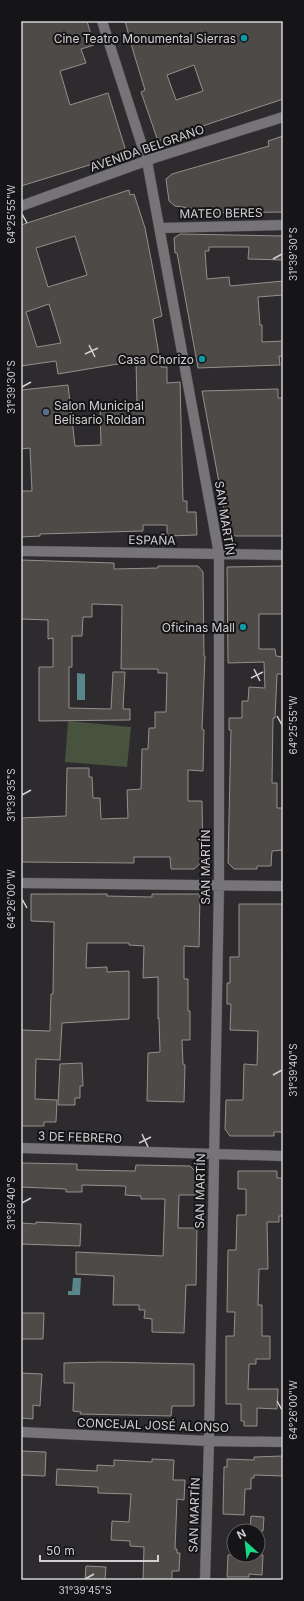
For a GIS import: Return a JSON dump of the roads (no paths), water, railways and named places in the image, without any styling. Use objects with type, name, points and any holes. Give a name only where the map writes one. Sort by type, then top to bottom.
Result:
[{"type":"street","name":"SAN MARTÍN","points":[[102,21],[147,161],[219,554],[219,885],[205,1580]]},
{"type":"street","name":"AVENIDA BELGRANO","points":[[21,206],[147,161],[283,117]]},
{"type":"street","name":"MATEO BERES","points":[[160,228],[283,225]]},
{"type":"street","name":"ESPAÑA","points":[[21,551],[283,555]]},
{"type":"street","points":[[21,883],[283,886]]},
{"type":"street","name":"3 DE FEBRERO","points":[[21,1148],[283,1156]]},
{"type":"street","name":"CONCEJAL JOSÉ ALONSO","points":[[21,1432],[209,1441],[283,1442]]},
{"type":"water","points":[[77,673],[85,674],[85,700],[77,700]]},
{"type":"water","points":[[73,1278],[81,1278],[80,1295],[68,1295],[68,1291],[72,1291]]},
{"type":"place","name":"Cine Teatro Monumental Sierras","points":[[244,38]]},
{"type":"place","name":"Casa Chorizo","points":[[202,359]]},
{"type":"place","name":"Salon Municipal Belisario Roldan","points":[[46,412]]},
{"type":"place","name":"Oficinas Mall","points":[[243,627]]}]
